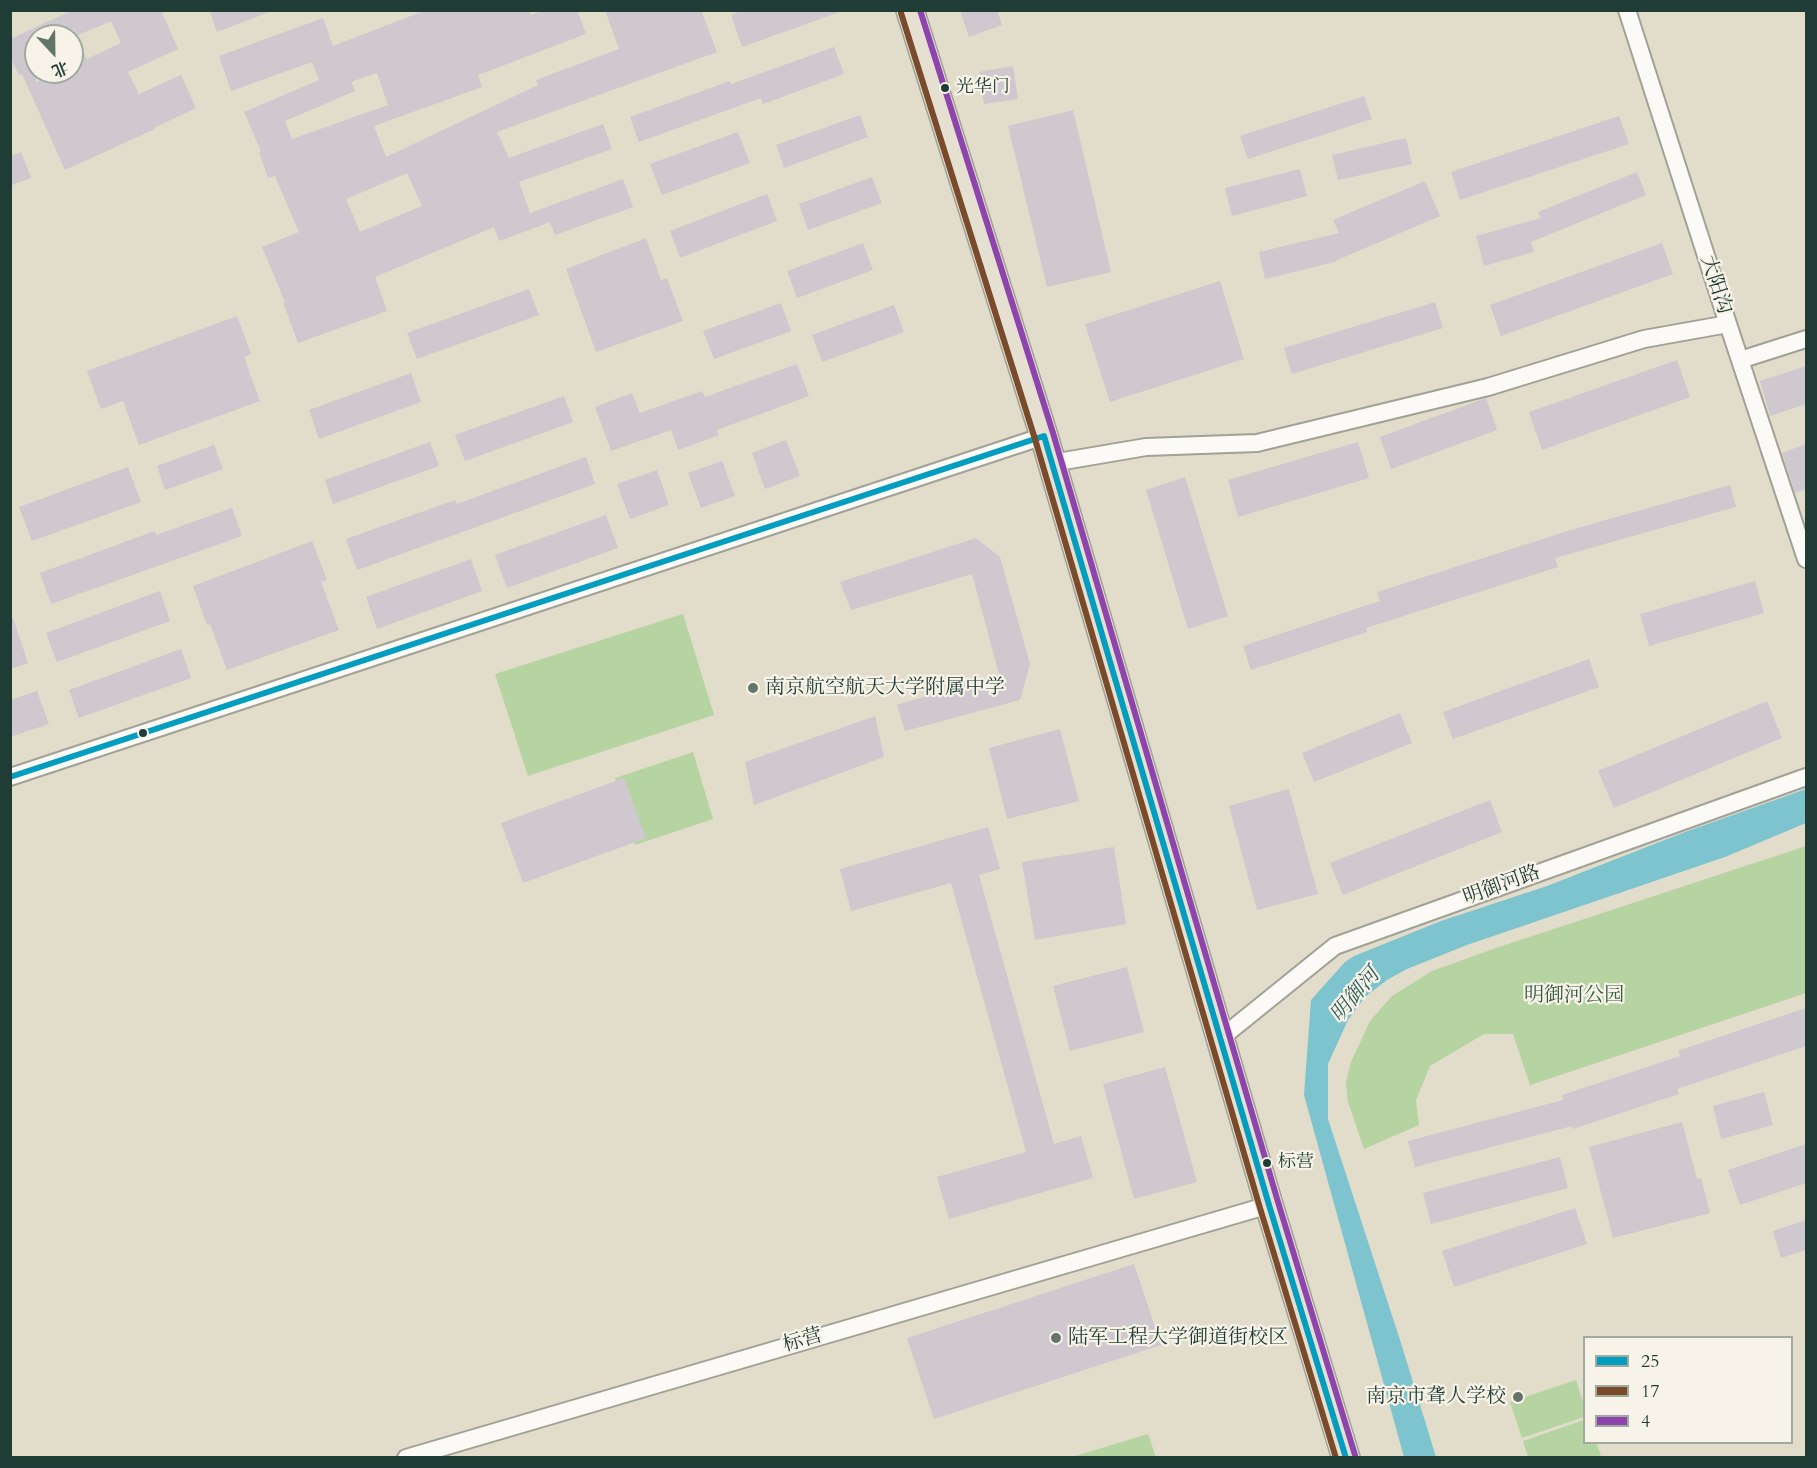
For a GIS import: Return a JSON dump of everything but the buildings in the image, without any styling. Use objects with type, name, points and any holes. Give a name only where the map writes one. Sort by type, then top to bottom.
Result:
[{"type":"main road","points":[[910,10],[1044,436],[1269,1205],[1346,1458]]},
{"type":"street","name":"大阳沟","points":[[1627,10],[1806,559]]},
{"type":"street","points":[[1052,463],[1146,447],[1257,443],[1488,387],[1644,339],[1728,324]]},
{"type":"street","points":[[1740,360],[1806,339]]},
{"type":"street","points":[[10,777],[1044,436]]},
{"type":"street","name":"明御河路","points":[[1221,1038],[1335,946],[1806,777]]},
{"type":"street","name":"标营","points":[[406,1458],[1269,1205]]},
{"type":"green space","points":[[683,614],[714,715],[528,776],[495,674]]},
{"type":"green space","points":[[693,752],[713,819],[635,845],[615,778]]},
{"type":"green space","name":"明御河公园","points":[[1806,846],[1806,993],[1530,1085],[1513,1034],[1484,1034],[1430,1066],[1416,1100],[1419,1125],[1364,1149],[1348,1102],[1346,1082],[1351,1062],[1370,1021],[1392,996],[1432,971]]},
{"type":"green space","points":[[1576,1380],[1583,1402],[1583,1417],[1522,1438],[1510,1402]]},
{"type":"green space","points":[[1583,1420],[1583,1444],[1596,1444],[1601,1455],[1594,1458],[1528,1457],[1523,1441]]},
{"type":"green space","points":[[1148,1434],[1156,1457],[1072,1457]]},
{"type":"water","name":"明御河","points":[[1806,789],[1806,823],[1725,857],[1467,945],[1407,969],[1387,980],[1365,997],[1348,1020],[1328,1064],[1328,1119],[1436,1457],[1404,1457],[1304,1095],[1311,1000],[1345,962],[1354,956],[1441,921],[1547,886],[1685,832]]},
{"type":"transit line","name":"4","points":[[920,10],[1053,433],[1278,1202],[1355,1455]]},
{"type":"transit line","name":"17","points":[[901,13],[1035,439],[1260,1208],[1336,1458]]},
{"type":"transit line","name":"25","points":[[10,777],[1044,436],[1269,1205],[1346,1458]]},
{"type":"place","name":"光华门","points":[[945,88]]},
{"type":"place","name":"南京航空航天大学附属中学","points":[[753,688]]},
{"type":"place","name":"标营","points":[[1267,1163]]},
{"type":"place","name":"陆军工程大学御道街校区","points":[[1056,1338]]},
{"type":"place","name":"南京市聋人学校","points":[[1518,1397]]}]
